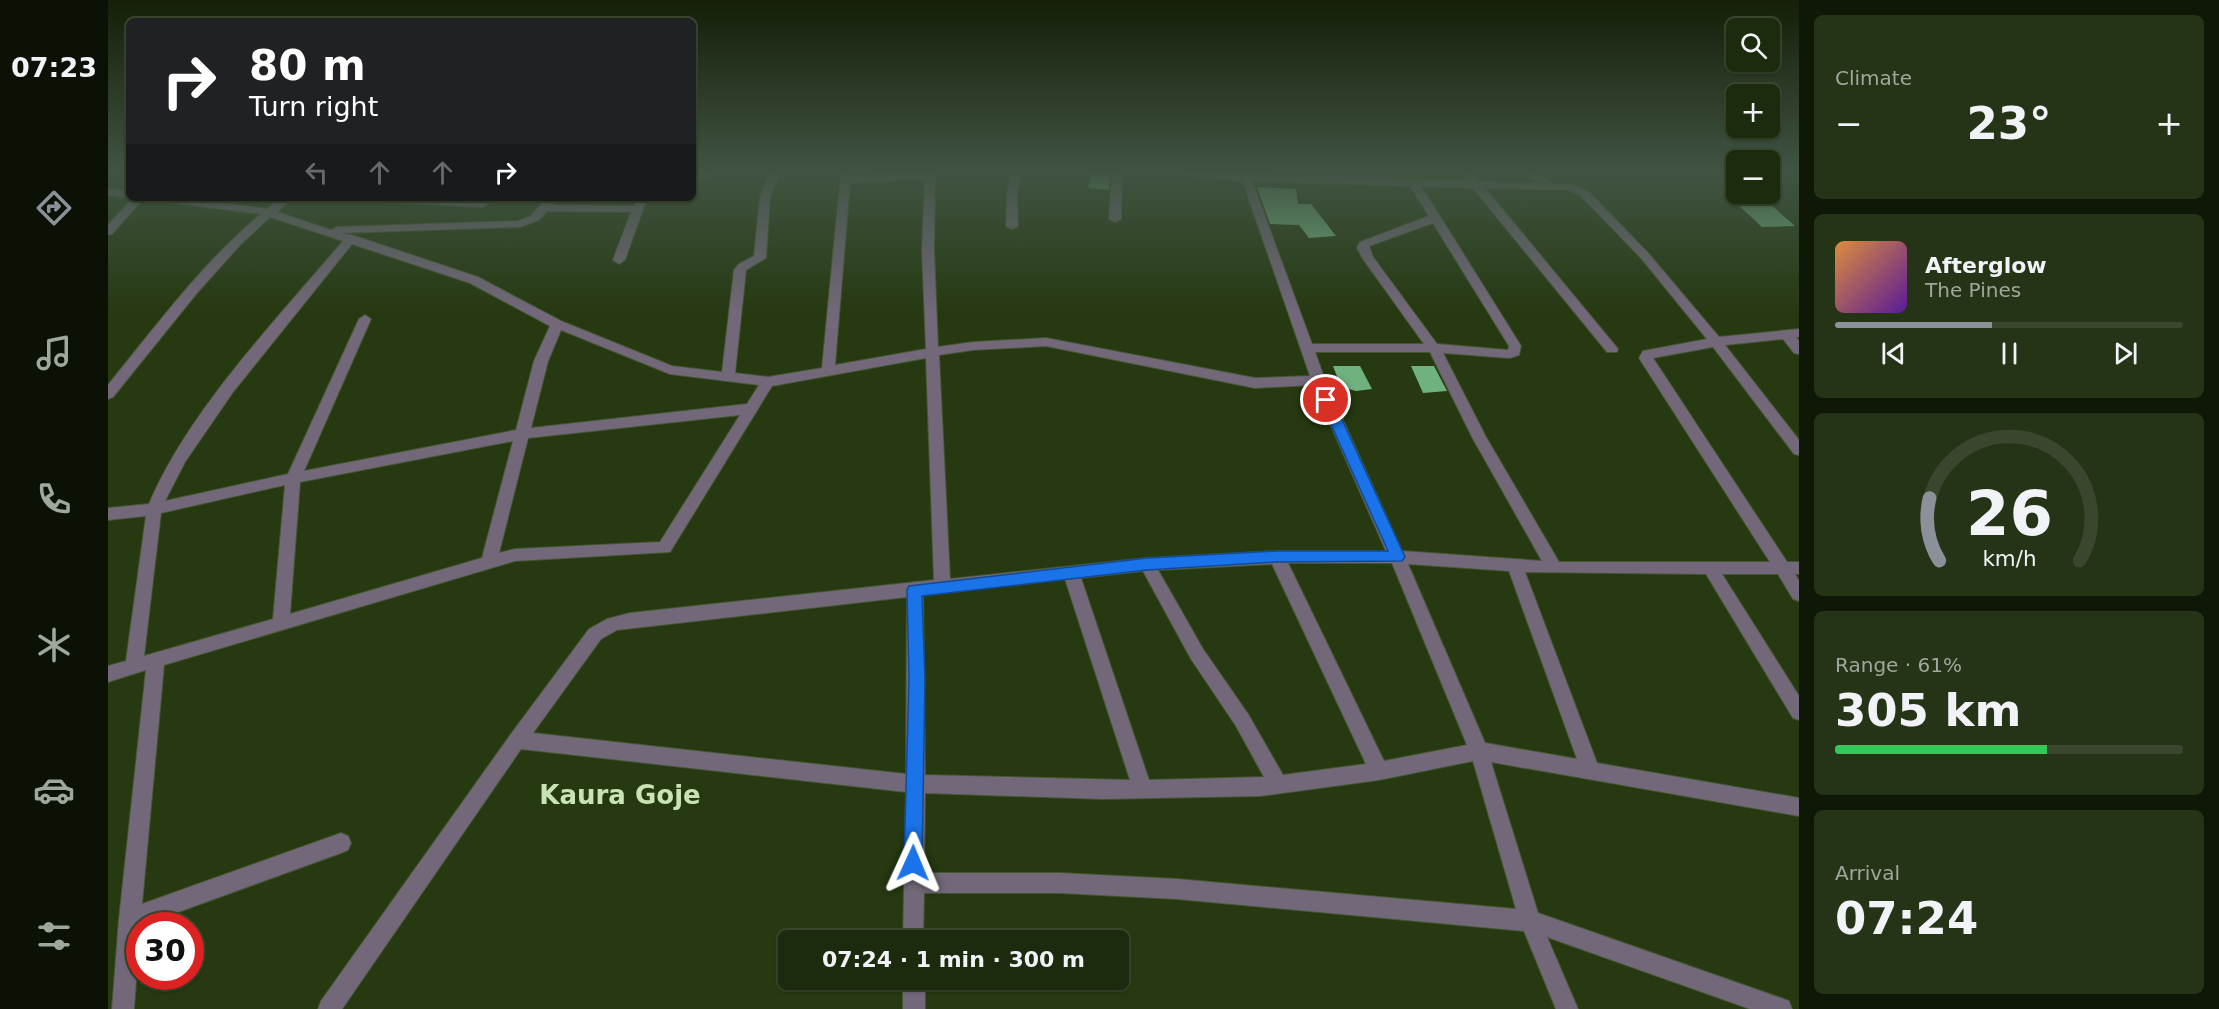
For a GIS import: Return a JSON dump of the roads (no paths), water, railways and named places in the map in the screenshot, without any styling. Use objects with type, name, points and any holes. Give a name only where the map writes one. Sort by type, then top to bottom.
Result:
[{"type":"street","points":[[108,232],[120,219]]},
{"type":"street","points":[[108,394],[211,270],[262,219]]},
{"type":"street","points":[[287,219],[474,279],[557,324],[670,370],[768,382],[973,346],[1046,342],[1255,383],[1318,380]]},
{"type":"street","points":[[468,225],[472,219]]},
{"type":"street","points":[[325,231],[520,224],[532,219]]},
{"type":"street","points":[[619,260],[634,219]]},
{"type":"street","points":[[728,377],[740,270],[742,266],[760,258],[763,219]]},
{"type":"street","points":[[828,370],[842,219]]},
{"type":"street","points":[[929,219],[928,250],[942,586]]},
{"type":"street","points":[[1012,219],[1012,226]]},
{"type":"street","points":[[1261,219],[1318,380],[1397,557],[1479,751],[1530,921],[1567,1009]]},
{"type":"street","points":[[1432,219],[1364,244],[1363,248],[1367,257],[1434,348],[1479,437],[1554,568]]},
{"type":"street","points":[[1305,348],[1434,348],[1510,354],[1514,352],[1515,346],[1436,219]]},
{"type":"street","points":[[1504,219],[1612,350]]},
{"type":"street","points":[[1609,219],[1645,256],[1716,342],[1799,450]]},
{"type":"street","points":[[134,665],[154,509],[161,490],[184,449],[232,383],[351,238]]},
{"type":"street","points":[[281,623],[293,478],[365,319]]},
{"type":"street","points":[[489,562],[541,361],[557,324]]},
{"type":"street","points":[[1799,350],[1792,333],[1716,342],[1648,354],[1646,358],[1799,594]]},
{"type":"street","points":[[108,674],[515,555],[664,548],[768,382]]},
{"type":"street","points":[[108,514],[154,509],[293,478],[523,434],[749,409]]},
{"type":"street","points":[[329,1009],[517,740],[595,634],[613,624],[630,620],[1147,564],[1277,556],[1397,557],[1554,568],[1799,568]]},
{"type":"street","points":[[1277,556],[1379,771]]},
{"type":"street","points":[[1147,564],[1197,654],[1242,720],[1278,784]]},
{"type":"street","points":[[1515,566],[1590,769]]},
{"type":"street","points":[[1710,568],[1799,712]]},
{"type":"street","points":[[1071,572],[1143,790]]},
{"type":"street","points":[[914,930],[917,679],[915,590]]},
{"type":"street","points":[[130,912],[156,659]]},
{"type":"street","points":[[517,740],[914,784],[1143,790],[1278,784],[1379,771],[1479,751],[1799,807]]},
{"type":"street","points":[[149,912],[341,843]]},
{"type":"street","points":[[913,883],[1060,884],[1189,890],[1530,921],[1781,1009]]},
{"type":"street","points":[[123,1009],[126,964]]},
{"type":"street","points":[[914,990],[914,1009]]},
{"type":"district","name":"Kaura Goje","points":[[620,795]]}]
